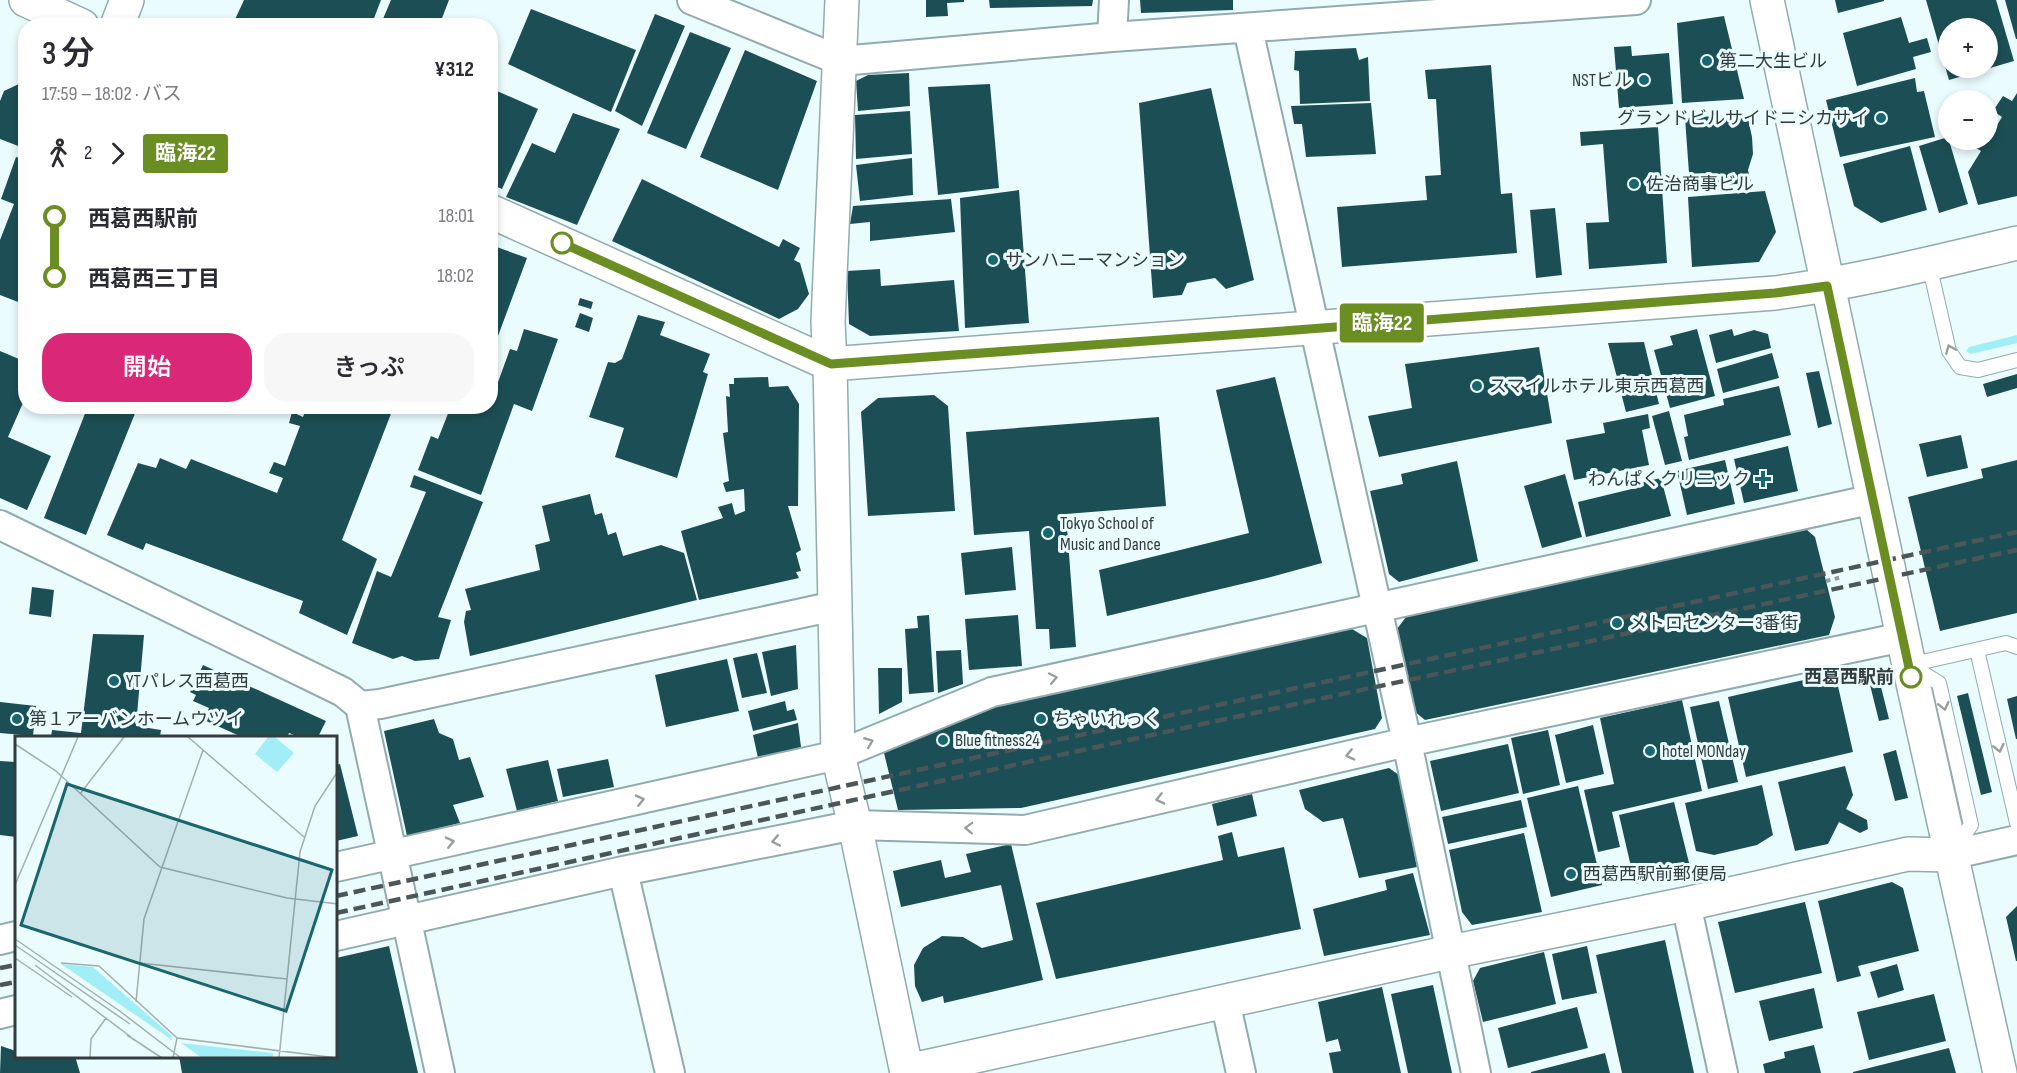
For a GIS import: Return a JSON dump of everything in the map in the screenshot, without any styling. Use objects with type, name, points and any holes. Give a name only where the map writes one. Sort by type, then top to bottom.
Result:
[{"type":"street","points":[[26,0],[65,18]]},
{"type":"street","points":[[120,18],[127,0]]},
{"type":"street","points":[[692,0],[841,61],[1112,37],[1248,29],[1481,5],[1636,0]]},
{"type":"street","points":[[842,0],[828,322],[831,364],[838,755],[907,1072],[1908,854],[1950,855],[2017,840]]},
{"type":"street","points":[[1112,37],[1114,0]]},
{"type":"street","points":[[1767,0],[1950,855],[2000,1073]]},
{"type":"street","points":[[1248,29],[1407,742],[1476,1073]]},
{"type":"street","points":[[498,215],[831,364],[1751,295],[1827,286],[2017,243]]},
{"type":"street","points":[[338,867],[838,755],[992,692],[1874,499]]},
{"type":"street","points":[[0,525],[343,692],[360,706],[441,1073]]},
{"type":"street","points":[[360,706],[381,704],[835,606]]},
{"type":"street","points":[[338,936],[623,871],[855,825],[1025,830],[1407,742],[1906,651]]},
{"type":"street","points":[[623,871],[670,1073]]},
{"type":"street","points":[[1686,904],[1723,1073]]},
{"type":"street","points":[[0,940],[15,936]]},
{"type":"street","points":[[1225,1002],[1241,1073]]},
{"type":"street","points":[[0,1014],[15,1010]]},
{"type":"lane","points":[[1929,264],[1949,351],[1960,367],[1978,370],[2017,360]]},
{"type":"lane","points":[[1906,651],[1977,650],[2006,643],[2017,647]]},
{"type":"lane","points":[[1977,650],[2017,823]]},
{"type":"path","points":[[1826,581],[1842,577]]},
{"type":"shaded area","points":[[2017,335],[2017,343],[1971,354],[1966,351],[1969,347]]},
{"type":"building","points":[[244,0],[381,0],[374,18],[236,18]]},
{"type":"building","points":[[391,0],[449,0],[442,18],[383,18]]},
{"type":"building","points":[[926,0],[964,0],[964,2],[947,3],[948,16],[926,17]]},
{"type":"building","points":[[989,0],[1093,0],[1092,6],[990,8]]},
{"type":"building","points":[[1140,0],[1233,0],[1233,10],[1141,13]]},
{"type":"building","points":[[1835,0],[1884,0],[1884,1],[1838,13]]},
{"type":"building","points":[[1926,0],[1996,0],[2014,61],[1998,66],[1998,18],[1938,18],[1938,42]]},
{"type":"building","points":[[2005,0],[2017,0],[2017,39],[2016,39]]},
{"type":"building","points":[[531,9],[636,50],[611,112],[508,64]]},
{"type":"building","points":[[655,14],[685,26],[642,126],[615,111]]},
{"type":"building","name":"第二大生ビル","points":[[1724,16],[1744,99],[1682,103],[1677,23]]},
{"type":"building","points":[[1901,17],[1909,43],[1927,38],[1931,52],[1913,57],[1916,69],[1857,86],[1843,33]]},
{"type":"building","points":[[690,32],[731,48],[686,149],[647,133]]},
{"type":"building","name":"NSTビル","points":[[1631,46],[1632,56],[1669,53],[1673,104],[1619,108],[1614,47]]},
{"type":"building","points":[[1356,48],[1359,60],[1368,57],[1370,101],[1300,104],[1299,71],[1294,70],[1295,51]]},
{"type":"building","points":[[745,50],[817,81],[778,190],[700,157]]},
{"type":"building","points":[[1491,65],[1501,194],[1512,193],[1517,253],[1342,267],[1337,207],[1427,200],[1425,176],[1441,175],[1436,99],[1428,99],[1425,70]]},
{"type":"building","points":[[909,73],[910,106],[858,111],[856,81],[868,75]]},
{"type":"building","name":"グランドビルサイドニシカサイ","points":[[1915,78],[1917,92],[1924,91],[1935,137],[1840,157],[1826,100]]},
{"type":"building","points":[[18,84],[18,146],[0,139],[0,101],[4,91]]},
{"type":"building","points":[[990,84],[999,188],[938,195],[928,87]]},
{"type":"building","points":[[1211,88],[1254,280],[1226,289],[1215,278],[1187,283],[1182,295],[1153,298],[1139,103]]},
{"type":"building","points":[[498,91],[538,109],[502,189],[498,187]]},
{"type":"building","points":[[2017,93],[2017,196],[1978,205],[1968,172],[1981,151],[1979,150],[1998,150],[1998,124],[2002,117],[1998,114],[1998,104],[2003,96],[2012,101]]},
{"type":"building","points":[[1371,103],[1376,154],[1306,157],[1302,124],[1294,124],[1291,106]]},
{"type":"building","points":[[910,111],[912,154],[856,159],[855,115]]},
{"type":"building","points":[[573,113],[620,129],[577,225],[506,197],[532,143],[555,153]]},
{"type":"building","points":[[1747,114],[1753,154],[1748,170],[1751,183],[1690,187],[1685,118]]},
{"type":"building","name":"佐治商事ビル","points":[[1658,127],[1667,263],[1589,269],[1586,223],[1609,222],[1603,144],[1581,146],[1580,132]]},
{"type":"building","points":[[1938,140],[1938,150],[1952,150],[1968,204],[1939,213],[1919,146]]},
{"type":"building","points":[[1910,146],[1927,210],[1881,223],[1854,206],[1843,164]]},
{"type":"building","points":[[16,157],[18,158],[18,302],[0,295],[0,240],[14,204],[1,199]]},
{"type":"building","points":[[912,158],[913,195],[860,201],[856,165]]},
{"type":"building","points":[[642,179],[779,247],[783,239],[800,248],[794,260],[800,263],[809,294],[798,309],[779,319],[612,241]]},
{"type":"building","name":"サンハニーマンション","points":[[1019,190],[1029,323],[965,328],[960,198]]},
{"type":"building","points":[[1765,191],[1776,232],[1759,262],[1692,267],[1688,197]]},
{"type":"building","points":[[951,199],[955,232],[870,241],[870,222],[850,224],[853,206]]},
{"type":"building","points":[[1555,208],[1562,275],[1536,278],[1530,210]]},
{"type":"building","points":[[498,248],[527,258],[498,336]]},
{"type":"building","points":[[880,269],[881,286],[954,280],[959,331],[870,336],[849,324],[847,271]]},
{"type":"building","points":[[580,298],[593,302],[591,309],[578,305]]},
{"type":"building","points":[[580,313],[593,318],[589,332],[575,327]]},
{"type":"building","points":[[638,315],[665,322],[660,335],[710,354],[703,372],[708,374],[677,478],[615,457],[624,428],[589,417],[608,362],[615,363],[622,359]]},
{"type":"building","points":[[524,329],[558,339],[532,411],[514,404],[481,495],[418,470],[431,436],[438,439],[448,414],[498,414],[498,382],[510,349],[517,351]]},
{"type":"building","points":[[1697,329],[1715,396],[1670,408],[1654,350],[1673,345],[1670,336]]},
{"type":"building","points":[[1732,329],[1734,336],[1754,330],[1768,334],[1771,348],[1716,363],[1709,335]]},
{"type":"building","points":[[1644,342],[1659,404],[1626,412],[1608,343]]},
{"type":"building","name":"スマイルホテル東京西葛西","points":[[1539,347],[1552,423],[1379,457],[1368,416],[1412,408],[1405,364]]},
{"type":"building","points":[[0,351],[18,359],[18,414],[8,437],[51,456],[27,510],[0,498]]},
{"type":"building","points":[[1772,353],[1779,378],[1723,393],[1717,369]]},
{"type":"building","points":[[1819,371],[1832,424],[1818,428],[1806,373]]},
{"type":"building","points":[[2017,374],[2017,388],[1987,397],[1983,384]]},
{"type":"building","points":[[768,377],[769,387],[788,386],[799,404],[798,506],[788,506],[801,550],[796,553],[801,571],[796,572],[799,578],[699,600],[681,531],[723,518],[718,507],[732,503],[735,515],[745,511],[744,489],[726,492],[723,483],[729,481],[723,433],[728,432],[726,396],[730,397],[729,384],[734,384],[734,378]]},
{"type":"building","points":[[1275,377],[1322,563],[1107,616],[1099,570],[1249,533],[1216,390]]},
{"type":"building","points":[[1779,386],[1791,435],[1689,460],[1684,437],[1688,436],[1684,415],[1724,405],[1723,399]]},
{"type":"building","points":[[934,395],[948,406],[955,511],[868,516],[861,412],[878,398]]},
{"type":"building","points":[[1669,411],[1682,461],[1665,465],[1652,416]]},
{"type":"building","points":[[85,414],[135,414],[86,535],[44,518]]},
{"type":"building","points":[[291,414],[303,417],[304,414],[391,414],[342,540],[377,559],[347,635],[299,613],[303,601],[146,543],[143,550],[107,535],[138,463],[156,468],[160,458],[186,469],[191,459],[277,493],[283,478],[269,473],[274,462],[285,466],[300,426],[289,423]]},
{"type":"building","points":[[1648,414],[1650,428],[1642,430],[1649,465],[1574,480],[1566,440],[1605,433],[1603,423]]},
{"type":"building","name":"Tokyo School of Music and Dance","points":[[1159,417],[1166,506],[1066,514],[1076,647],[1050,649],[1049,629],[1036,629],[1029,531],[974,535],[966,432]]},
{"type":"building","points":[[1961,435],[1968,468],[1927,477],[1919,444]]},
{"type":"building","points":[[1788,446],[1798,491],[1744,503],[1734,459]]},
{"type":"building","points":[[1725,460],[1735,504],[1687,515],[1677,471]]},
{"type":"building","points":[[2017,460],[2017,613],[1940,631],[1908,497],[1983,478],[1981,469]]},
{"type":"building","points":[[1457,461],[1478,561],[1399,582],[1389,574],[1370,491],[1403,484],[1401,474]]},
{"type":"building","points":[[1565,474],[1582,537],[1542,548],[1524,486]]},
{"type":"building","points":[[414,475],[483,502],[438,617],[451,620],[439,659],[415,661],[402,656],[393,659],[352,643],[377,571],[391,577],[426,492],[410,487]]},
{"type":"building","points":[[1661,478],[1671,516],[1586,537],[1578,502],[1644,486],[1643,482]]},
{"type":"building","points":[[590,494],[595,515],[602,513],[608,535],[616,532],[623,556],[661,545],[684,553],[697,600],[470,656],[464,622],[466,611],[471,610],[465,589],[540,570],[535,545],[550,541],[542,506]]},
{"type":"building","name":"メトロセンター3番街","points":[[1806,529],[1815,537],[1835,617],[1829,635],[1425,720],[1414,711],[1397,629],[1406,617]]},
{"type":"building","points":[[1012,547],[1016,590],[965,595],[961,553]]},
{"type":"building","points":[[32,587],[54,590],[51,617],[29,614]]},
{"type":"building","points":[[929,615],[934,692],[909,694],[905,629],[918,628],[917,616]]},
{"type":"building","points":[[1018,615],[1022,666],[969,670],[965,619]]},
{"type":"building","points":[[1352,629],[1367,638],[1382,718],[1375,729],[1021,808],[898,810],[884,753],[992,707]]},
{"type":"building","name":"YTパレス西葛西","points":[[93,634],[144,635],[136,726],[161,730],[160,736],[51,736],[52,730],[81,733]]},
{"type":"building","points":[[796,645],[798,689],[771,696],[762,652]]},
{"type":"building","points":[[961,650],[963,684],[938,693],[936,651]]},
{"type":"building","points":[[757,653],[767,693],[742,698],[733,658]]},
{"type":"building","points":[[727,659],[739,711],[666,727],[655,675]]},
{"type":"building","points":[[203,665],[326,721],[318,736],[296,736],[289,733],[288,736],[240,736],[204,720],[209,708],[193,701],[196,695],[190,692]]},
{"type":"building","points":[[878,668],[902,668],[902,702],[879,714]]},
{"type":"building","points":[[1835,673],[1853,752],[1746,777],[1728,697]]},
{"type":"building","points":[[1878,675],[1889,719],[1879,721],[1868,677]]},
{"type":"building","points":[[1968,693],[1992,792],[1981,795],[1957,696]]},
{"type":"building","points":[[2017,696],[2017,739],[2016,739],[2007,699]]},
{"type":"building","name":"hotel MONday","points":[[1682,700],[1702,791],[1612,812],[1620,847],[1598,852],[1584,790],[1614,784],[1600,718]]},
{"type":"building","points":[[785,701],[787,711],[794,709],[797,720],[753,731],[748,711]]},
{"type":"building","points":[[1719,701],[1738,782],[1708,789],[1690,707]]},
{"type":"building","name":"第１アーバンホームウツイ","points":[[0,702],[36,706],[33,736],[0,733]]},
{"type":"building","points":[[434,719],[439,733],[453,739],[459,760],[470,757],[484,797],[453,805],[460,823],[407,836],[384,731]]},
{"type":"building","points":[[798,723],[801,747],[758,758],[753,735]]},
{"type":"building","points":[[1593,725],[1604,774],[1566,783],[1555,735]]},
{"type":"building","points":[[1548,730],[1560,785],[1523,794],[1511,738]]},
{"type":"building","points":[[1508,744],[1519,793],[1441,811],[1430,761]]},
{"type":"building","points":[[1896,750],[1908,798],[1895,801],[1883,754]]},
{"type":"building","points":[[608,759],[614,787],[563,797],[557,769]]},
{"type":"building","points":[[548,760],[558,801],[517,811],[506,769]]},
{"type":"building","points":[[0,761],[15,762],[15,837],[0,835]]},
{"type":"building","points":[[338,764],[340,764],[358,836],[338,841]]},
{"type":"building","points":[[1845,766],[1853,795],[1846,809],[1867,820],[1868,829],[1860,833],[1839,822],[1828,844],[1795,851],[1778,782]]},
{"type":"building","points":[[1389,768],[1399,775],[1417,867],[1359,878],[1343,818],[1323,822],[1305,809],[1299,790]]},
{"type":"building","points":[[1762,785],[1773,835],[1757,845],[1714,855],[1696,851],[1685,803]]},
{"type":"building","points":[[1578,786],[1602,885],[1551,897],[1527,798]]},
{"type":"building","points":[[1252,794],[1257,816],[1217,826],[1212,804]]},
{"type":"building","points":[[1521,800],[1527,827],[1448,844],[1442,817]]},
{"type":"building","points":[[1674,802],[1691,871],[1635,884],[1619,815]]},
{"type":"building","points":[[1232,832],[1238,857],[1284,847],[1301,929],[1056,979],[1036,903],[1223,860],[1218,836]]},
{"type":"building","points":[[1524,833],[1542,912],[1472,925],[1462,912],[1449,850]]},
{"type":"building","points":[[1011,844],[1043,980],[944,1003],[943,996],[922,1002],[915,986],[914,965],[923,948],[942,936],[963,937],[982,948],[1013,940],[1001,885],[901,907],[893,871],[941,860],[945,878],[971,872],[966,854]]},
{"type":"building","points":[[1413,873],[1430,935],[1324,956],[1313,909],[1387,890],[1385,880]]},
{"type":"building","points":[[1892,882],[1903,888],[1919,951],[1858,966],[1861,976],[1837,982],[1818,901]]},
{"type":"building","points":[[1805,902],[1822,973],[1735,993],[1718,922]]},
{"type":"building","points":[[2017,906],[2017,961],[2016,961],[2006,917]]},
{"type":"building","points":[[1665,940],[1694,1073],[1622,1073],[1596,955]]},
{"type":"building","points":[[389,946],[418,1073],[182,1073],[179,1058],[338,1058],[338,958]]},
{"type":"building","points":[[1587,946],[1597,993],[1562,1000],[1552,954]]},
{"type":"building","points":[[1544,952],[1556,1004],[1483,1022],[1473,981],[1480,968]]},
{"type":"building","points":[[1897,964],[1904,990],[1878,998],[1870,972]]},
{"type":"building","points":[[1433,985],[1452,1073],[1408,1073],[1391,994]]},
{"type":"building","points":[[1382,987],[1401,1073],[1333,1073],[1329,1053],[1341,1051],[1338,1039],[1326,1042],[1318,1002]]},
{"type":"building","points":[[1814,988],[1823,1028],[1769,1041],[1759,1001]]},
{"type":"building","points":[[1934,994],[1946,1041],[1869,1060],[1857,1012]]},
{"type":"building","points":[[1577,1007],[1588,1048],[1508,1068],[1498,1028]]},
{"type":"building","points":[[1814,1045],[1821,1073],[1765,1073],[1763,1064],[1785,1058],[1784,1052]]},
{"type":"building","points":[[1,1046],[15,1051],[15,1058],[76,1058],[80,1073],[0,1073]]},
{"type":"building","points":[[1949,1048],[1956,1073],[1853,1073],[1853,1072]]},
{"type":"building","points":[[1605,1053],[1610,1073],[1531,1073],[1531,1072]]},
{"type":"railway","points":[[338,896],[2017,532]]},
{"type":"railway","points":[[338,913],[1193,726],[2017,550]]},
{"type":"railway","points":[[0,968],[15,965]]},
{"type":"railway","points":[[0,985],[15,982]]},
{"type":"bus line","name":"臨海22","points":[[562,243],[831,364],[1775,293],[1827,286],[1911,677]]},
{"type":"place","name":"第二大生ビル","points":[[1707,61]]},
{"type":"place","name":"NSTビル","points":[[1644,80]]},
{"type":"place","name":"グランドビルサイドニシカサイ","points":[[1881,118]]},
{"type":"place","name":"佐治商事ビル","points":[[1634,184]]},
{"type":"place","name":"サンハニーマンション","points":[[993,260]]},
{"type":"place","name":"スマイルホテル東京西葛西","points":[[1477,386]]},
{"type":"place","name":"わんぱくクリニック","points":[[1763,479]]},
{"type":"place","name":"Tokyo School of Music and Dance","points":[[1048,533]]},
{"type":"place","name":"メトロセンター3番街","points":[[1617,623]]},
{"type":"place","name":"西葛西駅前","points":[[1911,677]]},
{"type":"place","name":"YTパレス西葛西","points":[[114,681]]},
{"type":"place","name":"第１アーバンホームウツイ","points":[[17,719]]},
{"type":"place","name":"ちゃいれっく","points":[[1041,719]]},
{"type":"place","name":"Blue fitness24","points":[[943,740]]},
{"type":"place","name":"hotel MONday","points":[[1650,751]]},
{"type":"place","name":"西葛西駅前郵便局","points":[[1571,874]]}]
